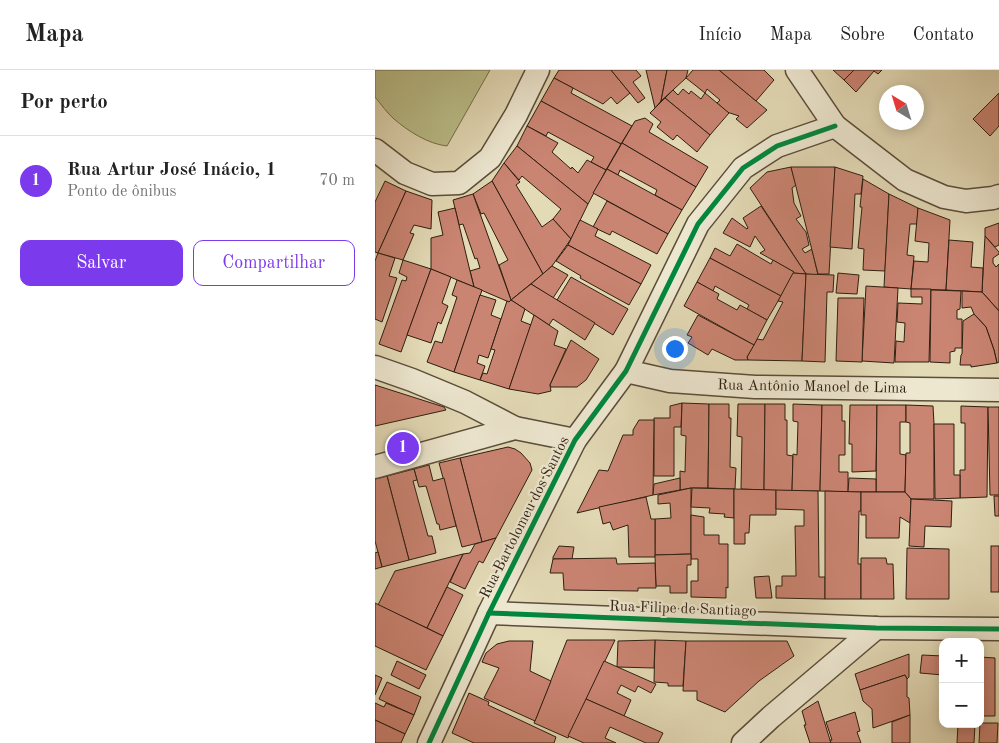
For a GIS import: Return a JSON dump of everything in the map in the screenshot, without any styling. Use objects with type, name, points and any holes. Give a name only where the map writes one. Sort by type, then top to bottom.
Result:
[{"type":"street","points":[[375,150],[405,173],[433,184],[459,183],[490,158],[516,115],[538,70]]},
{"type":"street","points":[[797,70],[835,126],[905,180],[944,197],[966,201],[999,196]]},
{"type":"street","name":"Rua Bartolomeu dos Santos","points":[[429,743],[489,613],[575,440],[626,371],[698,224],[743,168],[777,146],[835,126]]},
{"type":"street","points":[[375,367],[465,402],[515,428],[575,440]]},
{"type":"street","name":"Rua Antônio Manoel de Lima","points":[[626,371],[670,380],[755,387],[999,390]]},
{"type":"street","points":[[375,467],[515,428]]},
{"type":"street","name":"Rua Filipe de Santiago","points":[[489,613],[875,628],[999,629]]},
{"type":"street","points":[[743,743],[875,628]]},
{"type":"green space","points":[[375,70],[490,70],[447,146],[433,143],[419,136],[400,124],[389,114],[375,97]]},
{"type":"building","points":[[559,70],[611,70],[630,93],[617,104],[611,97],[603,104],[554,78]]},
{"type":"building","points":[[611,70],[636,70],[641,76],[633,82],[645,98],[638,103]]},
{"type":"building","points":[[646,70],[667,70],[661,101],[655,108]]},
{"type":"building","points":[[667,70],[688,70],[686,78],[661,101]]},
{"type":"building","points":[[693,70],[719,70],[767,110],[747,128],[736,119],[739,116],[727,112],[717,103],[720,100],[707,89],[705,93],[686,78]]},
{"type":"building","points":[[719,70],[764,70],[774,80],[756,101]]},
{"type":"building","points":[[833,70],[854,70],[844,80]]},
{"type":"building","points":[[854,70],[882,70],[878,74],[874,71],[856,92],[844,80]]},
{"type":"building","points":[[554,78],[573,88],[571,93],[632,126],[621,144],[541,101]]},
{"type":"building","points":[[683,89],[689,94],[691,91],[701,99],[705,93],[729,113],[710,135],[665,98],[673,90],[678,95]]},
{"type":"building","points":[[999,93],[999,126],[990,136],[973,119]]},
{"type":"building","points":[[665,98],[710,135],[697,152],[677,135],[673,140],[657,127],[661,122],[650,113]]},
{"type":"building","points":[[541,101],[621,144],[606,170],[591,162],[594,157],[548,132],[546,136],[527,126]]},
{"type":"building","points":[[645,118],[653,124],[649,132],[708,167],[696,187],[622,143],[635,121]]},
{"type":"building","points":[[527,126],[558,143],[552,152],[578,173],[587,160],[606,170],[588,204],[517,146]]},
{"type":"building","points":[[622,143],[696,187],[682,210],[655,195],[657,190],[620,170],[618,175],[607,169]]},
{"type":"building","points":[[517,146],[588,204],[571,239],[553,219],[561,209],[522,176],[519,180],[504,163]]},
{"type":"building","points":[[504,163],[520,182],[516,185],[542,227],[553,219],[571,239],[552,266],[543,274],[492,181]]},
{"type":"building","points":[[791,167],[796,185],[792,188],[794,203],[801,216],[796,219],[806,232],[809,245],[802,249],[805,253],[812,249],[818,275],[806,274],[750,188],[767,172]]},
{"type":"building","points":[[791,167],[835,167],[829,274],[818,274]]},
{"type":"building","points":[[835,167],[863,176],[861,194],[855,194],[852,249],[830,247]]},
{"type":"building","points":[[607,169],[682,210],[668,234],[593,193]]},
{"type":"building","points":[[863,179],[889,194],[885,271],[863,270],[864,249],[858,248]]},
{"type":"building","points":[[385,181],[406,191],[378,253],[375,252],[375,202]]},
{"type":"building","points":[[492,181],[543,274],[511,300],[499,265],[508,260],[484,213],[481,214],[473,194]]},
{"type":"building","points":[[406,191],[432,200],[431,229],[414,225],[410,233],[414,234],[403,260],[378,253]]},
{"type":"building","points":[[473,194],[511,300],[509,302],[474,287],[470,271],[480,268],[463,224],[459,225],[453,200]]},
{"type":"building","points":[[889,194],[918,208],[917,224],[910,224],[907,255],[914,256],[911,289],[884,287]]},
{"type":"building","points":[[607,201],[668,234],[657,254],[612,231],[610,235],[593,227]]},
{"type":"building","points":[[761,206],[806,274],[793,273],[760,253],[765,250],[755,236],[750,247],[723,233],[732,218],[747,229],[743,218]]},
{"type":"building","points":[[455,208],[474,287],[431,269],[431,238],[443,235],[438,212]]},
{"type":"building","points":[[918,208],[950,220],[946,290],[911,289],[914,261],[928,262],[929,243],[915,241]]},
{"type":"building","points":[[580,220],[598,229],[595,236],[651,265],[641,284],[568,245]]},
{"type":"building","points":[[999,223],[999,245],[995,247],[985,236],[985,228]]},
{"type":"building","points":[[985,236],[999,252],[993,258],[993,263],[996,267],[999,264],[999,311],[982,292]]},
{"type":"building","points":[[949,240],[973,242],[971,267],[983,268],[982,292],[946,290]]},
{"type":"building","points":[[737,244],[771,264],[773,260],[794,272],[781,296],[710,258],[715,248],[730,256]]},
{"type":"building","points":[[568,245],[641,284],[629,305],[580,278],[581,276],[556,261]]},
{"type":"building","points":[[378,253],[395,258],[389,276],[397,278],[382,322],[375,319],[375,261]]},
{"type":"building","points":[[710,258],[781,296],[767,320],[747,309],[749,305],[715,286],[713,291],[697,282]]},
{"type":"building","points":[[403,260],[431,269],[401,352],[379,344],[402,280],[406,281],[407,277],[399,273]]},
{"type":"building","points":[[552,266],[568,275],[553,298],[531,284]]},
{"type":"building","points":[[431,269],[451,277],[442,303],[448,306],[441,324],[438,322],[431,343],[407,335]]},
{"type":"building","points":[[793,273],[806,274],[802,361],[748,360],[747,357],[757,339],[763,340],[783,302],[778,301]]},
{"type":"building","points":[[838,273],[859,275],[857,294],[836,293]]},
{"type":"building","points":[[806,274],[834,275],[833,292],[827,292],[825,362],[802,361]]},
{"type":"building","points":[[571,277],[628,309],[613,335],[557,300]]},
{"type":"building","points":[[457,280],[482,290],[454,372],[427,362],[435,341],[442,343],[457,297],[452,295]]},
{"type":"building","points":[[697,282],[719,294],[717,299],[737,310],[740,305],[767,320],[754,345],[684,306]]},
{"type":"building","points":[[531,284],[595,323],[585,340],[553,319],[549,325],[511,300]]},
{"type":"building","points":[[866,286],[898,288],[894,363],[862,361]]},
{"type":"building","points":[[911,289],[931,289],[929,362],[895,362],[896,341],[904,342],[905,323],[897,322],[898,303],[922,304],[922,297],[911,297]]},
{"type":"building","points":[[931,290],[961,291],[960,309],[957,310],[957,319],[962,319],[962,348],[955,348],[955,351],[950,352],[950,363],[930,362]]},
{"type":"building","points":[[962,291],[982,292],[999,311],[999,362],[997,363],[986,327],[974,314],[971,307],[962,308]]},
{"type":"building","points":[[480,295],[496,300],[491,315],[501,319],[488,358],[479,355],[477,363],[485,366],[480,380],[454,372]]},
{"type":"building","points":[[838,298],[864,298],[862,362],[836,361]]},
{"type":"building","points":[[511,300],[525,309],[521,321],[531,325],[509,389],[480,380],[483,373],[487,374],[495,350],[491,349],[507,301]]},
{"type":"building","points":[[974,314],[986,327],[997,363],[971,367],[971,365],[960,365],[963,321]]},
{"type":"building","points":[[534,315],[558,331],[554,345],[566,349],[550,385],[551,391],[538,394],[509,389]]},
{"type":"building","points":[[698,315],[754,345],[747,357],[748,360],[735,360],[712,349],[708,355],[688,343],[692,337],[687,335]]},
{"type":"building","points":[[571,340],[599,359],[586,380],[577,387],[551,387],[550,385]]},
{"type":"building","points":[[375,385],[444,407],[446,410],[375,426]]},
{"type":"building","points":[[682,403],[681,427],[674,427],[674,476],[654,476],[654,418],[670,418],[670,406]]},
{"type":"building","points":[[682,403],[709,404],[708,488],[680,490],[680,471],[685,472],[686,436],[681,435]]},
{"type":"building","points":[[709,404],[729,404],[729,418],[731,418],[730,467],[736,468],[735,489],[708,488]]},
{"type":"building","points":[[738,404],[765,404],[764,490],[741,489],[742,437],[737,436]]},
{"type":"building","points":[[765,404],[785,404],[787,455],[793,456],[792,491],[764,490]]},
{"type":"building","points":[[793,404],[822,405],[820,491],[792,491],[793,454],[797,455],[798,422],[793,421]]},
{"type":"building","points":[[822,405],[842,405],[842,421],[845,421],[845,455],[839,455],[839,472],[848,472],[848,492],[820,491]]},
{"type":"building","points":[[850,405],[877,405],[876,471],[852,472],[852,444],[849,444]]},
{"type":"building","points":[[877,405],[906,405],[906,422],[900,422],[900,454],[906,455],[905,492],[876,492]]},
{"type":"building","points":[[906,405],[933,406],[934,499],[911,499],[905,492],[906,453],[910,453],[910,423],[906,422]]},
{"type":"building","points":[[961,406],[988,407],[987,497],[960,498],[960,470],[965,470],[965,423],[961,423]]},
{"type":"building","points":[[988,407],[999,407],[999,495],[990,495]]},
{"type":"building","points":[[639,420],[654,420],[653,495],[577,513],[599,470],[608,471],[623,435],[633,435],[633,430]]},
{"type":"building","points":[[934,424],[954,424],[954,475],[960,475],[960,498],[935,499]]},
{"type":"building","points":[[508,447],[521,453],[530,463],[532,470],[496,538],[482,542],[460,458]]},
{"type":"building","points":[[460,458],[482,542],[462,547],[439,463]]},
{"type":"building","points":[[429,465],[433,481],[444,478],[456,526],[440,530],[426,486],[419,487],[414,469]]},
{"type":"building","points":[[414,469],[417,480],[413,481],[428,536],[432,536],[436,553],[409,560],[387,476]]},
{"type":"building","points":[[387,476],[409,560],[382,567],[375,541],[375,479]]},
{"type":"building","points":[[680,478],[680,490],[653,495],[654,484]]},
{"type":"building","points":[[849,478],[876,479],[876,492],[848,492]]},
{"type":"building","points":[[691,488],[691,554],[655,555],[655,519],[671,518],[670,503],[658,504],[658,495]]},
{"type":"building","points":[[692,488],[734,489],[734,518],[724,517],[725,514],[709,513],[710,508],[691,507]]},
{"type":"building","points":[[734,489],[776,490],[776,515],[750,515],[749,533],[745,533],[745,544],[734,544]]},
{"type":"building","points":[[776,490],[818,491],[819,577],[825,577],[825,599],[776,598],[776,586],[782,586],[782,576],[796,576],[795,526],[804,526],[804,510],[776,509]]},
{"type":"building","points":[[825,491],[861,492],[858,564],[861,564],[861,599],[825,599]]},
{"type":"building","points":[[861,492],[905,492],[911,499],[910,523],[900,517],[899,538],[866,538],[866,515],[861,515]]},
{"type":"building","points":[[994,496],[999,496],[999,516],[995,516]]},
{"type":"building","points":[[646,497],[651,519],[655,519],[655,557],[629,557],[628,525],[613,530],[610,522],[603,524],[599,507]]},
{"type":"building","points":[[911,499],[952,501],[951,527],[925,526],[924,547],[909,546]]},
{"type":"building","points":[[691,515],[704,517],[704,535],[719,535],[719,544],[728,544],[728,588],[726,587],[726,598],[691,597],[691,581],[698,581],[698,559],[691,559]]},
{"type":"building","points":[[496,538],[483,563],[479,561],[465,589],[450,582],[463,554],[470,553],[475,544]]},
{"type":"building","points":[[559,546],[574,547],[572,559],[553,559]]},
{"type":"building","points":[[991,546],[999,546],[999,592],[991,592]]},
{"type":"building","points":[[907,548],[949,549],[949,599],[906,599]]},
{"type":"building","points":[[378,552],[382,567],[375,569],[375,553]]},
{"type":"building","points":[[463,554],[427,628],[378,605],[395,571]]},
{"type":"building","points":[[691,554],[691,565],[687,565],[687,593],[670,593],[670,586],[656,586],[655,555]]},
{"type":"building","points":[[616,558],[617,564],[655,563],[656,588],[638,588],[638,591],[564,590],[563,573],[550,573],[553,559]]},
{"type":"building","points":[[861,558],[886,558],[887,564],[893,564],[894,599],[861,599]]},
{"type":"building","points":[[769,576],[772,598],[756,598],[754,577]]},
{"type":"building","points":[[447,587],[463,595],[443,636],[427,628]]},
{"type":"building","points":[[375,603],[443,636],[426,670],[375,646]]},
{"type":"building","points":[[567,640],[615,640],[568,738],[534,723]]},
{"type":"building","points":[[655,640],[686,641],[683,686],[668,686],[668,683],[654,682]]},
{"type":"building","points":[[655,640],[654,668],[617,667],[618,641]]},
{"type":"building","points":[[509,641],[533,641],[530,671],[551,681],[535,721],[484,698],[499,668],[482,662],[486,653],[497,644]]},
{"type":"building","points":[[686,641],[787,641],[794,656],[759,681],[725,712],[697,700],[697,691],[683,691]]},
{"type":"building","points":[[909,654],[909,677],[907,679],[905,675],[860,690],[855,674]]},
{"type":"building","points":[[922,655],[939,656],[939,675],[920,673]]},
{"type":"building","points":[[984,657],[995,658],[995,716],[984,716]]},
{"type":"building","points":[[397,661],[426,675],[419,689],[391,675]]},
{"type":"building","points":[[604,661],[656,684],[651,693],[638,686],[635,692],[621,685],[617,693],[631,700],[624,716],[586,699]]},
{"type":"building","points":[[375,675],[382,678],[375,695]]},
{"type":"building","points":[[905,675],[910,715],[873,728],[872,709],[863,701],[860,690]]},
{"type":"building","points":[[387,682],[421,697],[414,715],[379,699]]},
{"type":"building","points":[[469,693],[489,702],[488,705],[556,737],[554,743],[474,743],[452,733]]},
{"type":"building","points":[[586,699],[663,733],[658,743],[646,743],[610,727],[605,738],[616,743],[584,743],[568,736]]},
{"type":"building","points":[[818,701],[831,743],[810,743],[804,725],[806,725],[802,711]]},
{"type":"building","points":[[375,703],[384,707],[386,703],[414,715],[405,734],[375,720]]},
{"type":"building","points":[[855,712],[860,731],[857,732],[861,743],[831,743],[830,740],[832,740],[826,722]]},
{"type":"building","points":[[910,715],[910,743],[892,743],[892,722]]},
{"type":"building","points":[[375,720],[405,734],[401,743],[375,743]]},
{"type":"building","points":[[984,723],[998,723],[997,743],[979,743],[980,728],[984,728]]},
{"type":"building","points":[[958,728],[975,728],[974,743],[957,743]]},
{"type":"cycle path","points":[[429,743],[489,613],[575,440],[626,371],[698,224],[743,168],[777,146],[835,126]]},
{"type":"cycle path","points":[[489,613],[876,628],[999,629]]},
{"type":"place","name":"Rua Artur José Inácio, 1","points":[[403,448]]}]
